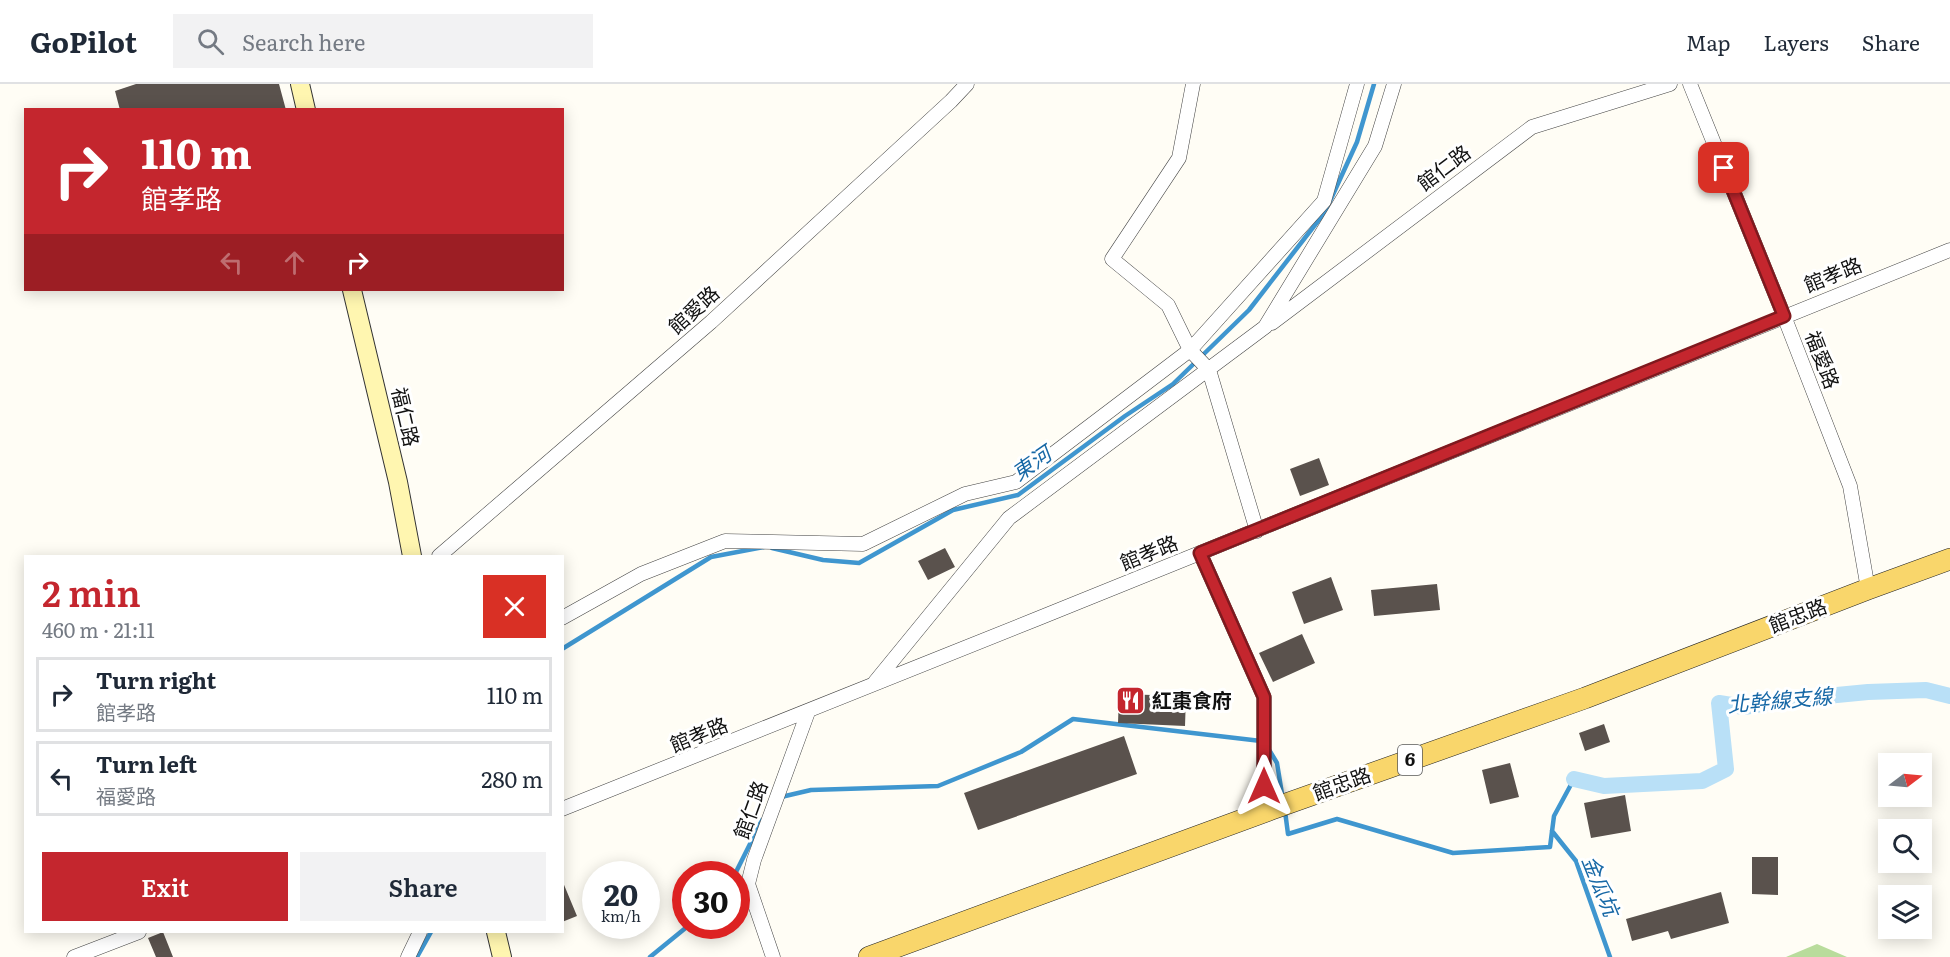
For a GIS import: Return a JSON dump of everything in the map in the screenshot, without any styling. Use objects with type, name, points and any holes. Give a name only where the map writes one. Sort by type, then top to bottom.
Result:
[{"type":"main road","name":"館忠路","points":[[869,957],[1272,809],[1586,698],[1868,589],[1950,560]]},
{"type":"street","points":[[300,84],[306,108]]},
{"type":"street","name":"館愛路","points":[[441,555],[711,322],[967,84]]},
{"type":"street","points":[[1193,84],[1179,158],[1112,259],[1168,305],[1190,350],[1209,370],[1257,531]]},
{"type":"street","points":[[564,617],[641,574],[725,541],[863,544],[965,494],[1016,482],[1190,350],[1324,201],[1357,84]]},
{"type":"street","points":[[1265,327],[1375,146],[1394,84]]},
{"type":"street","name":"館仁路","points":[[874,684],[1009,518],[1532,127],[1670,84]]},
{"type":"street","name":"福愛路","points":[[1689,84],[1784,316],[1850,486],[1868,589]]},
{"type":"street","name":"館孝路","points":[[564,808],[808,712],[1950,250]]},
{"type":"street","name":"福仁路","points":[[352,291],[398,482],[412,555]]},
{"type":"street","points":[[1200,553],[1264,697],[1264,786],[1272,809]]},
{"type":"street","name":"館仁路","points":[[773,957],[748,884],[754,860],[808,712]]},
{"type":"street","points":[[74,957],[136,933]]},
{"type":"street","points":[[408,957],[420,933]]},
{"type":"street","points":[[496,933],[502,957]]},
{"type":"green space","points":[[1817,944],[1847,957],[1786,957]]},
{"type":"building","points":[[136,84],[279,84],[285,108],[119,108],[115,91]]},
{"type":"building","points":[[1319,458],[1329,485],[1300,496],[1290,469]]},
{"type":"building","points":[[945,548],[955,567],[928,580],[918,561]]},
{"type":"building","points":[[1331,577],[1343,610],[1304,624],[1292,592]]},
{"type":"building","points":[[1437,584],[1440,610],[1374,616],[1371,590]]},
{"type":"building","points":[[1302,634],[1315,663],[1273,682],[1259,653]]},
{"type":"building","points":[[1119,694],[1186,696],[1185,726],[1118,723]]},
{"type":"building","points":[[1604,724],[1610,742],[1585,751],[1579,733]]},
{"type":"building","points":[[1124,736],[1137,774],[978,830],[964,793]]},
{"type":"building","points":[[1510,763],[1519,797],[1490,804],[1482,770]]},
{"type":"building","points":[[1625,795],[1631,831],[1591,838],[1584,803]]},
{"type":"building","points":[[1752,857],[1778,857],[1778,895],[1752,894]]},
{"type":"building","points":[[564,885],[577,916],[564,921]]},
{"type":"building","points":[[1721,892],[1729,923],[1671,939],[1668,931],[1632,941],[1626,919]]},
{"type":"building","points":[[163,933],[173,957],[156,957],[148,938]]},
{"type":"waterway","name":"東河","points":[[772,548],[823,560],[859,563],[953,510],[1018,495],[1125,416],[1173,384],[1249,310],[1325,212],[1357,142],[1374,84]]},
{"type":"waterway","name":"東河","points":[[564,648],[711,557],[764,547]]},
{"type":"waterway","name":"北幹線支線","points":[[1574,779],[1604,786],[1702,781],[1726,769],[1719,703],[1744,707],[1785,700],[1868,692],[1926,690],[1950,696]]},
{"type":"waterway","points":[[781,797],[811,790],[938,786],[1021,752],[1073,719],[1261,741]]},
{"type":"waterway","points":[[1268,748],[1277,763],[1283,800]]},
{"type":"waterway","points":[[1285,811],[1288,834],[1337,819],[1453,853],[1550,847],[1554,816],[1574,779]]},
{"type":"waterway","points":[[742,861],[762,820]]},
{"type":"waterway","name":"金瓜坑","points":[[1552,831],[1576,861],[1610,957]]},
{"type":"waterway","name":"東河","points":[[417,957],[430,933]]},
{"type":"waterway","points":[[650,957],[672,939]]},
{"type":"place","name":"紅棗食府","points":[[1131,701]]},
{"type":"route","points":[[1264,786],[1264,697],[1200,553],[1784,316],[1724,168]]}]
